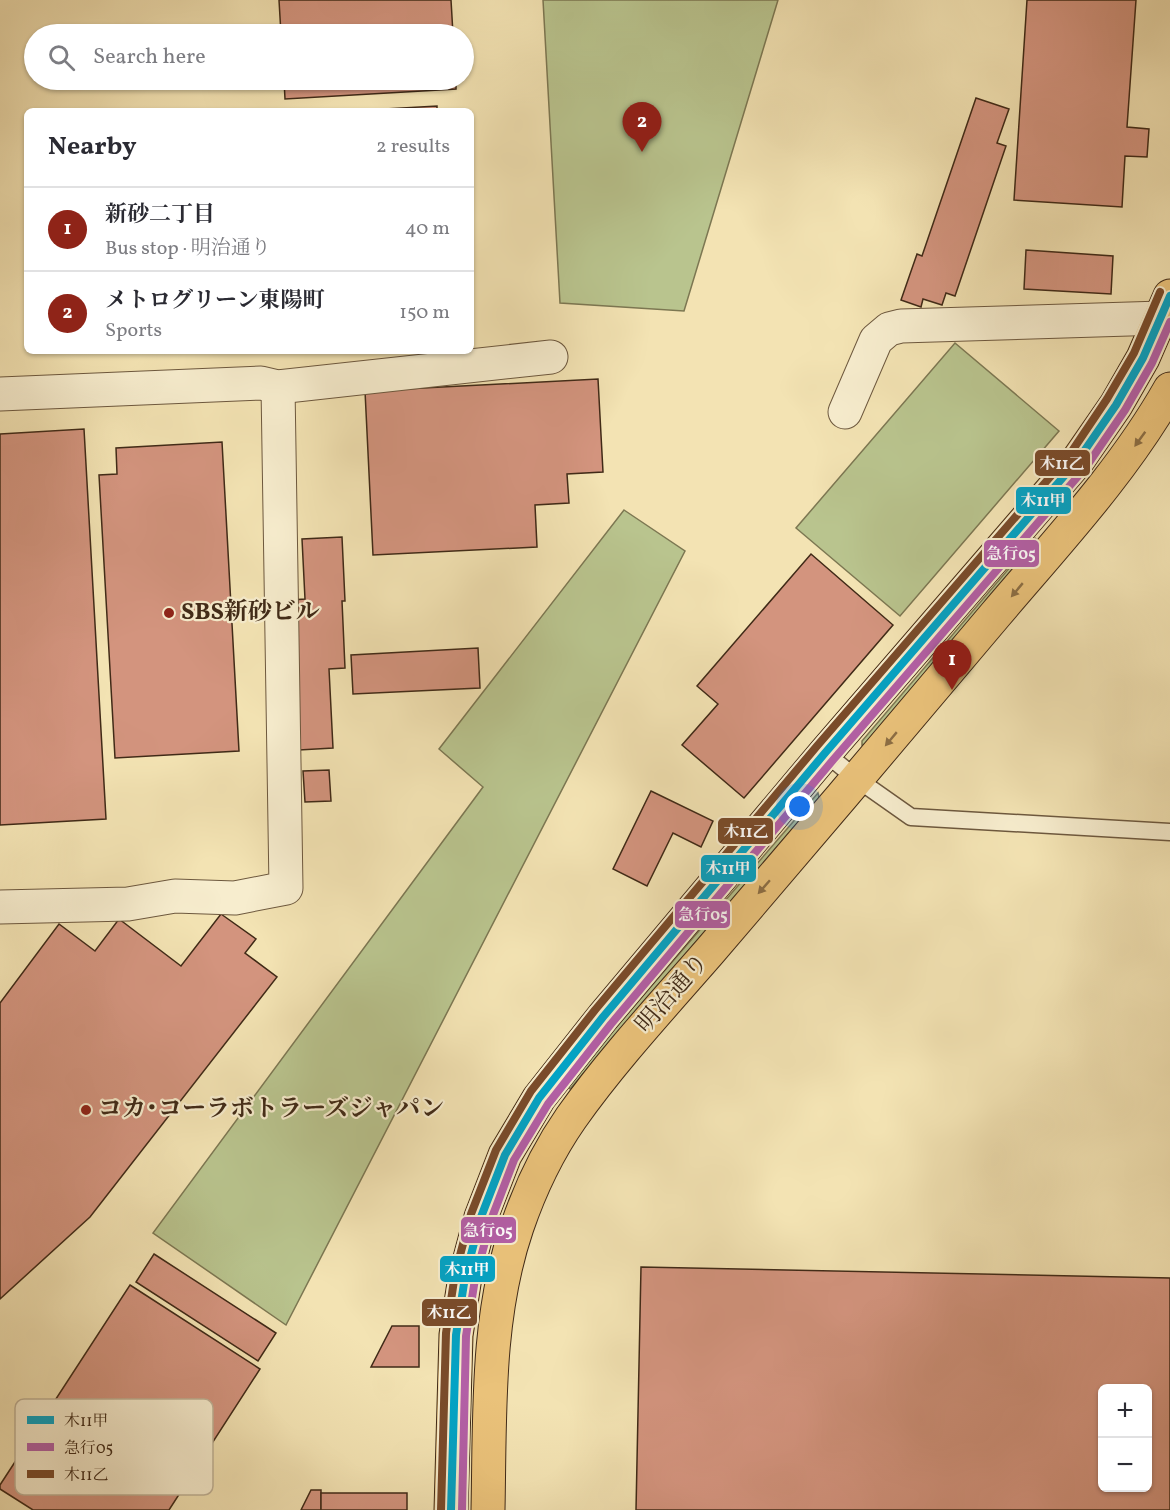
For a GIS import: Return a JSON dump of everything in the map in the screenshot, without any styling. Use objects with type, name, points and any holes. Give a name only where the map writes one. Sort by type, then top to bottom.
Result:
[{"type":"main road","name":"明治通り","points":[[451,1510],[456,1335],[465,1277],[481,1216],[505,1155],[539,1098],[596,1026],[825,753],[1078,460],[1116,405],[1143,358],[1166,307]]},
{"type":"main road","name":"明治通り","points":[[488,1510],[493,1339],[502,1284],[517,1228],[539,1172],[570,1119],[632,1041],[1108,482],[1150,424],[1170,389]]},
{"type":"street","points":[[845,412],[876,340],[889,329],[901,326],[1166,307]]},
{"type":"street","points":[[0,394],[261,383],[278,387],[552,357]]},
{"type":"street","points":[[0,907],[128,904],[176,896],[235,898],[286,888],[278,387]]},
{"type":"lane","points":[[825,753],[911,817],[1170,832]]},
{"type":"green space","points":[[543,0],[778,0],[684,311],[560,303]]},
{"type":"green space","points":[[955,343],[1059,431],[900,616],[796,528]]},
{"type":"green space","points":[[624,510],[685,551],[286,1325],[153,1233],[483,787],[439,749]]},
{"type":"green space","points":[[1035,538],[1038,541],[862,745],[862,741]]},
{"type":"green space","points":[[818,793],[819,798],[570,1089],[567,1086],[591,1056]]},
{"type":"building","points":[[279,0],[451,0],[452,24],[280,24]]},
{"type":"building","points":[[1027,0],[1136,0],[1127,127],[1149,129],[1147,157],[1125,156],[1122,207],[1014,200]]},
{"type":"building","points":[[285,90],[439,90],[285,99]]},
{"type":"building","points":[[976,98],[1009,109],[997,143],[1006,146],[955,296],[946,293],[942,305],[923,299],[921,307],[901,300],[917,254],[922,256]]},
{"type":"building","points":[[437,106],[437,108],[402,108]]},
{"type":"building","points":[[1026,250],[1113,256],[1111,294],[1024,289]]},
{"type":"building","points":[[598,379],[603,472],[567,474],[569,503],[535,505],[537,547],[373,555],[365,391]]},
{"type":"building","points":[[84,429],[106,819],[0,825],[0,434]]},
{"type":"building","name":"SBS新砂ビル","points":[[222,442],[239,751],[115,758],[99,475],[117,474],[116,448]]},
{"type":"building","points":[[342,537],[345,668],[329,669],[333,748],[299,750],[291,600],[305,599],[302,539]]},
{"type":"building","points":[[811,554],[893,625],[744,798],[682,745],[718,704],[697,686]]},
{"type":"building","points":[[478,648],[480,688],[353,694],[351,655]]},
{"type":"building","points":[[329,770],[331,801],[305,802],[303,771]]},
{"type":"building","points":[[651,791],[713,821],[701,847],[673,833],[647,886],[613,869]]},
{"type":"building","name":"コカ･コーラボトラーズジャパン","points":[[221,914],[256,939],[245,953],[277,977],[90,1217],[0,1299],[0,1003],[59,924],[95,951],[119,919],[181,966]]},
{"type":"building","points":[[154,1254],[276,1333],[258,1361],[136,1282]]},
{"type":"building","points":[[641,1267],[1170,1278],[1170,1510],[636,1510]]},
{"type":"building","points":[[130,1285],[260,1369],[213,1442],[213,1399],[56,1399]]},
{"type":"building","points":[[392,1326],[419,1326],[419,1367],[371,1367]]},
{"type":"building","points":[[15,1462],[15,1495],[179,1495],[169,1510],[33,1510],[0,1489],[0,1485]]},
{"type":"building","points":[[311,1490],[321,1490],[321,1510],[301,1510]]},
{"type":"building","points":[[321,1493],[407,1493],[407,1510],[321,1510]]},
{"type":"transit line","name":"木11乙","points":[[441,1510],[446,1333],[455,1274],[471,1214],[496,1150],[531,1091],[595,1010],[817,746],[1070,454],[1107,399],[1134,353],[1160,292]]},
{"type":"transit line","name":"木11甲","points":[[451,1510],[456,1335],[465,1277],[481,1217],[505,1155],[539,1098],[603,1017],[825,753],[1078,460],[1116,405],[1143,358],[1170,296]]},
{"type":"transit line","name":"急行05","points":[[462,1510],[466,1336],[475,1279],[491,1220],[514,1160],[548,1104],[611,1024],[833,760],[1086,467],[1125,410],[1152,363],[1170,322]]},
{"type":"place","name":"メトログリーン東陽町","points":[[642,152]]},
{"type":"place","name":"SBS新砂ビル","points":[[169,613]]},
{"type":"place","name":"新砂二丁目","points":[[952,690]]},
{"type":"place","name":"コカ･コーラボトラーズジャパン","points":[[86,1110]]}]
